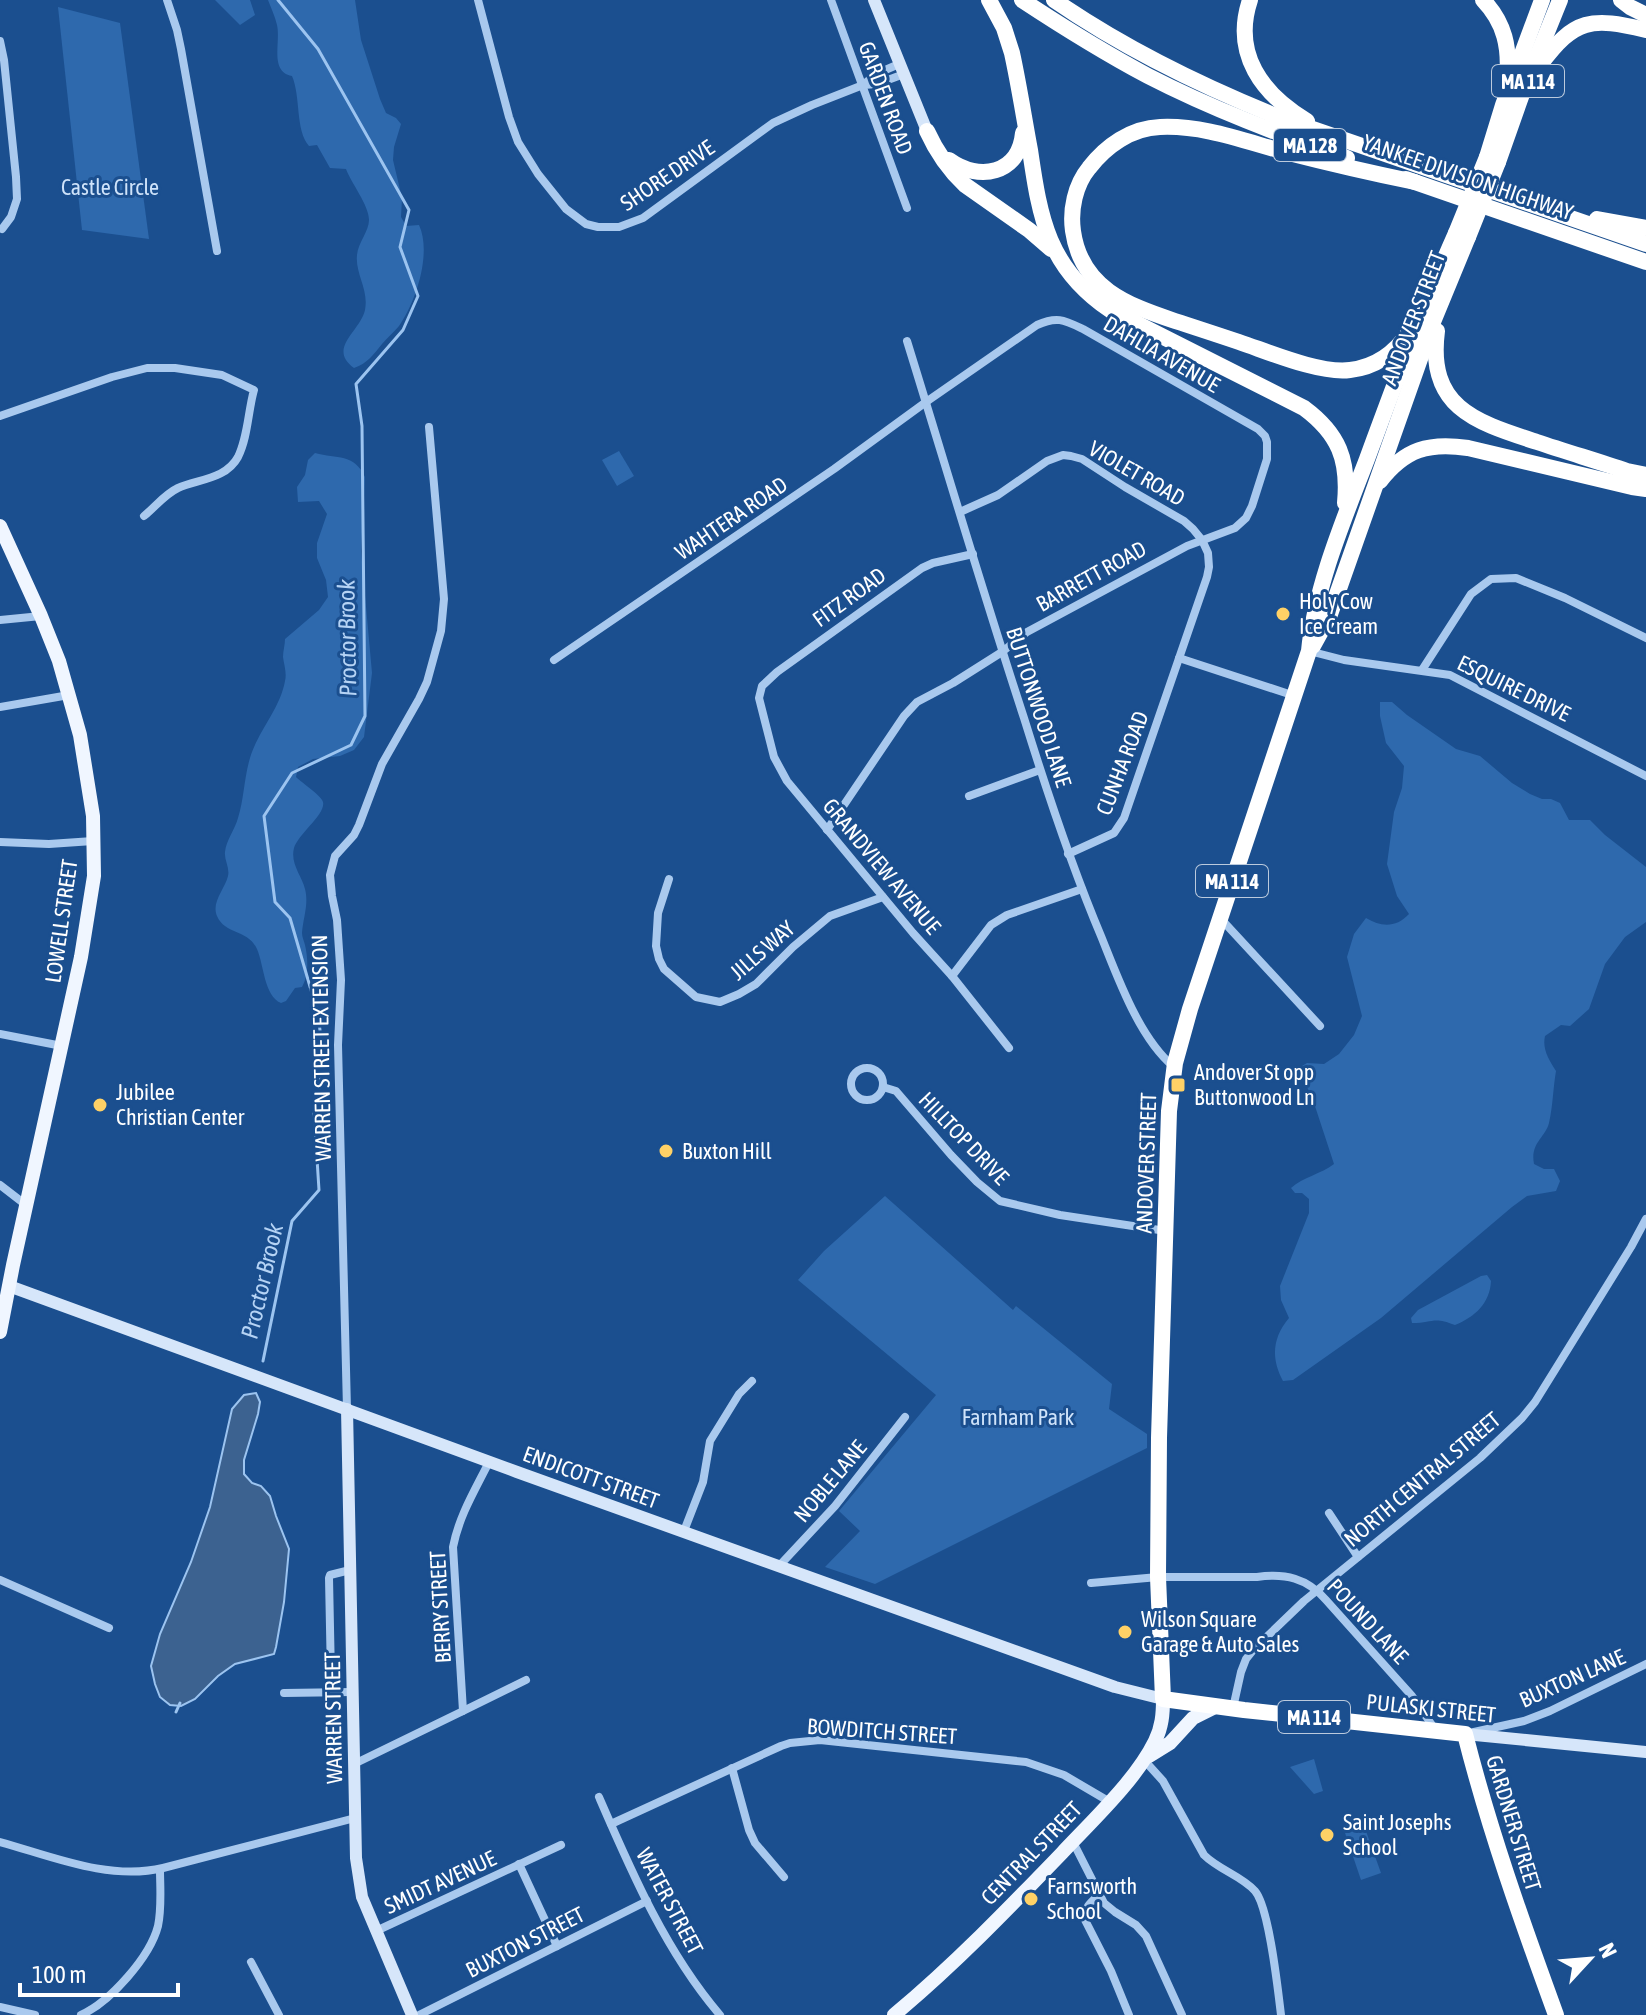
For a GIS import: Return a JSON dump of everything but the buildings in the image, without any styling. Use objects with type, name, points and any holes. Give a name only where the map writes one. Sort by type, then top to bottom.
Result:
[{"type":"highway","points":[[989,0],[1009,41],[1040,214],[1058,256]]},
{"type":"highway","name":"YANKEE DIVISION HIGHWAY","points":[[1022,0],[1150,77],[1276,133],[1646,264]]},
{"type":"highway","name":"YANKEE DIVISION HIGHWAY","points":[[1054,0],[1140,53],[1211,89],[1281,118],[1646,244]]},
{"type":"highway","points":[[1250,0],[1244,41],[1261,81],[1305,120],[1363,146]]},
{"type":"highway","points":[[1483,0],[1500,23],[1506,38],[1508,61],[1503,105]]},
{"type":"highway","name":"ANDOVER STREET","points":[[1492,160],[1503,105],[1542,0]]},
{"type":"highway","name":"ANDOVER STREET","points":[[1163,1699],[1158,1577],[1159,1453],[1169,1101],[1174,1067],[1183,1029],[1309,651],[1319,598],[1341,528],[1560,0]]},
{"type":"highway","points":[[1621,0],[1646,15]]},
{"type":"highway","points":[[1522,94],[1547,56],[1571,32],[1583,26],[1611,22],[1646,30]]},
{"type":"highway","points":[[927,131],[939,151],[962,169],[984,172],[1004,167],[1013,160],[1020,150],[1025,119]]},
{"type":"highway","points":[[1415,182],[1287,153],[1209,131],[1188,127],[1156,127],[1132,134],[1111,145],[1085,173],[1073,207],[1074,236],[1077,250],[1091,275],[1102,287],[1127,303],[1330,370],[1360,369],[1385,358],[1394,351],[1439,289]]},
{"type":"highway","points":[[927,131],[954,175],[1038,237],[1058,256],[1084,290],[1110,310],[1304,408],[1318,419],[1329,430],[1342,454],[1347,487],[1341,528]]},
{"type":"highway","points":[[1543,208],[1646,228]]},
{"type":"highway","points":[[1439,289],[1435,359],[1443,386],[1462,411],[1492,427],[1646,475]]},
{"type":"highway","name":"ANDOVER STREET","points":[[1309,651],[1329,617],[1439,289]]},
{"type":"highway","points":[[1371,496],[1390,468],[1402,459],[1427,447],[1442,445],[1468,448],[1646,489]]},
{"type":"highway","name":"PULASKI STREET","points":[[1163,1699],[1465,1734]]},
{"type":"highway","name":"GARDNER STREET","points":[[1465,1734],[1480,1795],[1556,2015]]},
{"type":"main road","name":"LOWELL STREET","points":[[0,526],[59,661],[80,735],[93,816],[94,876],[62,1046],[26,1205],[4,1284],[0,1332]]},
{"type":"main road","name":"CENTRAL STREET","points":[[894,2015],[963,1953],[1110,1802],[1145,1759],[1160,1731],[1163,1699]]},
{"type":"main road","points":[[1145,1759],[1170,1743],[1193,1718],[1225,1708]]},
{"type":"street","points":[[167,0],[181,49],[217,251]]},
{"type":"street","name":"SHORE DRIVE","points":[[478,0],[518,142],[529,162],[566,209],[586,224],[598,227],[632,224],[773,123],[863,85],[876,74],[902,69]]},
{"type":"street","name":"GARDEN ROAD","points":[[831,0],[907,208]]},
{"type":"street","points":[[874,0],[927,131]]},
{"type":"street","points":[[0,41],[17,199],[11,217],[2,229]]},
{"type":"street","name":"DAHLIA AVENUE","points":[[926,402],[1037,325],[1050,319],[1072,324],[1258,429],[1265,436],[1267,459],[1246,518],[1235,528],[1202,540]]},
{"type":"street","name":"BUTTONWOOD LANE","points":[[907,341],[1002,652],[1068,854],[1121,984],[1157,1051],[1174,1067]]},
{"type":"street","points":[[0,416],[147,368],[175,368],[222,375],[254,390],[242,447],[232,465],[225,471],[169,494],[144,516]]},
{"type":"street","name":"WAHTERA ROAD","points":[[554,660],[834,469],[926,402]]},
{"type":"street","name":"WARREN STREET EXTENSION","points":[[347,1409],[338,1045],[341,980],[330,875],[335,856],[354,835],[382,764],[427,682],[441,631],[444,599],[429,427]]},
{"type":"street","name":"VIOLET ROAD","points":[[960,512],[983,503],[1037,467],[1063,455],[1082,459],[1184,521],[1202,540]]},
{"type":"street","points":[[1202,540],[1208,553],[1209,567],[1179,658],[1295,696]]},
{"type":"street","name":"BARRETT ROAD","points":[[827,830],[910,708],[1002,652],[1027,632],[1202,540]]},
{"type":"street","name":"FITZ ROAD","points":[[760,692],[767,680],[777,672],[922,568],[973,554]]},
{"type":"street","points":[[1422,670],[1471,594],[1491,579],[1516,578],[1646,638]]},
{"type":"street","points":[[0,620],[41,616]]},
{"type":"street","name":"ESQUIRE DRIVE","points":[[1309,651],[1344,660],[1450,675],[1646,776]]},
{"type":"street","name":"CUNHA ROAD","points":[[1068,854],[1114,833],[1120,826],[1179,658]]},
{"type":"street","name":"GRANDVIEW AVENUE","points":[[760,692],[761,707],[778,767],[794,792],[952,976],[1009,1048]]},
{"type":"street","points":[[0,707],[69,695]]},
{"type":"street","points":[[969,796],[1040,770]]},
{"type":"street","points":[[0,842],[49,844],[93,841]]},
{"type":"street","name":"JILLS WAY","points":[[669,879],[658,913],[656,946],[659,959],[664,969],[696,997],[720,1002],[756,984],[830,916],[883,897]]},
{"type":"street","points":[[952,976],[991,925],[1007,915],[1082,889]]},
{"type":"street","points":[[1220,918],[1320,1026]]},
{"type":"street","points":[[0,1034],[62,1046]]},
{"type":"street","name":"HILLTOP DRIVE","points":[[871,1068],[881,1075],[883,1087],[876,1097],[864,1099],[854,1092],[851,1080],[858,1070],[871,1068]]},
{"type":"street","name":"HILLTOP DRIVE","points":[[883,1087],[896,1091],[951,1155],[1000,1201],[1060,1215],[1166,1231]]},
{"type":"street","points":[[0,1185],[26,1205]]},
{"type":"street","name":"NORTH CENTRAL STREET","points":[[1225,1708],[1246,1659],[1304,1601],[1480,1458],[1522,1418],[1565,1355],[1646,1219]]},
{"type":"street","name":"ENDICOTT STREET","points":[[4,1284],[1115,1687],[1163,1699]]},
{"type":"street","points":[[684,1531],[703,1482],[710,1441],[739,1394],[752,1381]]},
{"type":"street","name":"WARREN STREET","points":[[347,1409],[356,1858],[362,1897],[412,2015]]},
{"type":"street","name":"NOBLE LANE","points":[[780,1565],[835,1506],[905,1417]]},
{"type":"street","name":"BERRY STREET","points":[[463,1711],[453,1547],[465,1509],[489,1462]]},
{"type":"street","points":[[1329,1513],[1358,1557]]},
{"type":"street","points":[[335,1691],[331,1677],[329,1578],[336,1572],[350,1570]]},
{"type":"street","name":"POUND LANE","points":[[1091,1583],[1158,1577],[1280,1575],[1300,1579],[1318,1591],[1412,1696],[1434,1729]]},
{"type":"street","points":[[0,1580],[109,1628]]},
{"type":"street","name":"BUXTON LANE","points":[[1465,1734],[1524,1721],[1550,1711],[1646,1664]]},
{"type":"street","points":[[354,1764],[526,1680]]},
{"type":"street","points":[[284,1693],[352,1692]]},
{"type":"street","name":"PULASKI STREET","points":[[1465,1734],[1646,1752]]},
{"type":"street","name":"BOWDITCH STREET","points":[[611,1824],[790,1743],[820,1740],[1026,1762],[1064,1775],[1110,1802]]},
{"type":"street","points":[[1145,1759],[1163,1781],[1204,1855],[1253,1888],[1259,1896],[1273,1957],[1281,2015]]},
{"type":"street","points":[[732,1768],[755,1843],[784,1877]]},
{"type":"street","name":"WATER STREET","points":[[599,1797],[647,1901],[684,1968],[720,2015]]},
{"type":"street","points":[[0,1842],[94,1868],[134,1872],[160,1869],[355,1818]]},
{"type":"street","points":[[1073,1842],[1109,1908],[1136,1925],[1146,1936],[1182,2015]]},
{"type":"street","name":"SMIDT AVENUE","points":[[376,1931],[561,1845]]},
{"type":"street","name":"SMIDT AVENUE","points":[[519,1864],[557,1946]]},
{"type":"street","points":[[81,2015],[92,2010],[119,1986],[153,1939],[160,1910],[160,1869]]},
{"type":"street","points":[[1100,1894],[1088,1904],[1084,1912],[1085,1920],[1129,2015]]},
{"type":"street","name":"BUXTON STREET","points":[[419,2015],[647,1901]]},
{"type":"street","points":[[251,1962],[275,2014]]},
{"type":"street","points":[[0,2007],[35,2015]]},
{"type":"green space","points":[[215,0],[250,0],[255,15],[240,25]]},
{"type":"green space","points":[[268,0],[355,0],[361,40],[380,99],[386,113],[401,124],[393,160],[402,198],[401,217],[406,226],[419,225],[423,236],[423,263],[416,291],[399,326],[370,358],[354,368],[347,361],[344,347],[365,310],[357,255],[369,224],[368,214],[346,169],[330,168],[317,145],[309,146],[305,139],[292,76],[285,73],[278,63],[277,25]]},
{"type":"green space","name":"Castle Circle","points":[[58,7],[120,23],[149,239],[82,230]]},
{"type":"green space","points":[[619,451],[634,476],[617,486],[602,460]]},
{"type":"green space","points":[[315,453],[350,460],[365,477],[361,551],[372,673],[364,737],[354,750],[340,756],[313,759],[298,767],[296,777],[319,796],[323,807],[294,848],[295,865],[306,895],[302,933],[307,972],[302,987],[295,988],[281,1003],[271,994],[253,943],[221,922],[216,906],[228,876],[226,848],[240,811],[250,758],[274,711],[286,678],[283,657],[285,639],[319,610],[328,597],[326,580],[317,558],[317,543],[327,514],[319,501],[298,502],[297,487],[305,475],[308,460]]},
{"type":"green space","points":[[1380,702],[1392,702],[1456,749],[1480,756],[1530,794],[1560,803],[1569,820],[1590,820],[1646,867],[1646,922],[1625,937],[1605,964],[1589,1009],[1570,1026],[1561,1025],[1545,1036],[1545,1050],[1556,1071],[1549,1123],[1533,1157],[1534,1164],[1544,1169],[1554,1169],[1560,1181],[1556,1191],[1527,1196],[1381,1318],[1293,1380],[1283,1381],[1276,1365],[1275,1349],[1279,1333],[1289,1318],[1281,1300],[1280,1286],[1309,1213],[1309,1199],[1291,1188],[1334,1164],[1305,1083],[1302,1066],[1307,1063],[1324,1064],[1339,1054],[1354,1035],[1362,1016],[1347,957],[1354,934],[1366,918],[1388,925],[1399,922],[1409,914],[1397,896],[1387,864],[1404,766],[1386,743]]},
{"type":"green space","name":"Farnham Park","points":[[885,1196],[1013,1310],[1016,1306],[1112,1384],[1109,1409],[1147,1434],[1147,1448],[875,1584],[825,1567],[860,1531],[839,1511],[936,1395],[798,1280],[824,1251]]},
{"type":"green space","points":[[1487,1275],[1491,1281],[1488,1296],[1469,1318],[1455,1325],[1437,1320],[1412,1323],[1411,1318],[1418,1310]]},
{"type":"green space","points":[[1314,1759],[1323,1791],[1314,1794],[1290,1767]]},
{"type":"green space","points":[[1362,1820],[1381,1873],[1361,1880],[1343,1827]]},
{"type":"shaded area","points":[[256,1393],[260,1402],[244,1460],[244,1474],[270,1496],[289,1549],[276,1647],[274,1654],[235,1664],[195,1699],[181,1706],[170,1705],[160,1697],[151,1666],[160,1634],[191,1562],[210,1507],[232,1409],[244,1395]]},
{"type":"waterway","name":"Proctor Brook","points":[[263,1361],[292,1221],[319,1190],[314,1112],[324,1063],[318,1014],[290,918],[275,902],[264,816],[292,773],[351,745],[365,716],[362,426],[356,384],[403,330],[418,296],[400,247],[409,210],[318,49],[278,0]]},
{"type":"waterway","name":"Proctor Brook","points":[[176,1712],[180,1703]]},
{"type":"place","name":"Holy Cow Ice Cream","points":[[1283,614]]},
{"type":"place","name":"Andover St opp Buttonwood Ln","points":[[1178,1085]]},
{"type":"place","name":"Jubilee Christian Center","points":[[100,1105]]},
{"type":"place","name":"Buxton Hill","points":[[666,1151]]},
{"type":"place","name":"Wilson Square Garage & Auto Sales","points":[[1125,1632]]},
{"type":"place","name":"Saint Josephs School","points":[[1327,1835]]},
{"type":"place","name":"Farnsworth School","points":[[1031,1899]]}]
